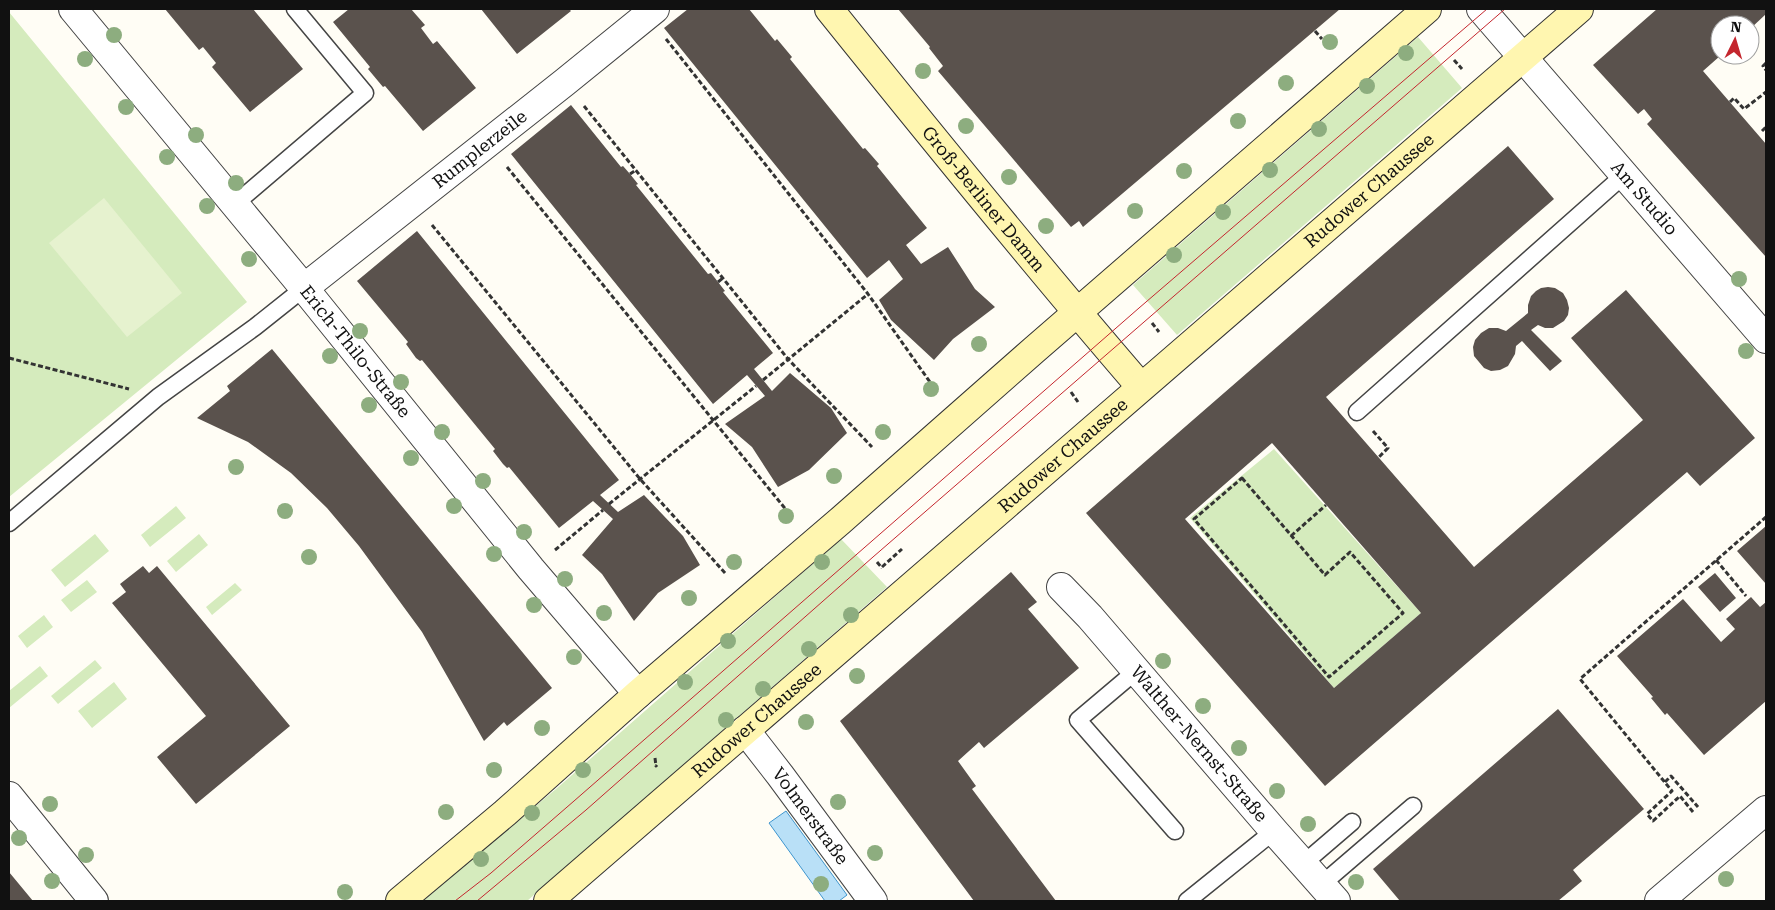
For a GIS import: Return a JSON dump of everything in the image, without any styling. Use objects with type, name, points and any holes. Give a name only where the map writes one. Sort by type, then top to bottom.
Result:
[{"type":"main road","name":"Groß-Berliner Damm","points":[[829,9],[892,89],[1141,387]]},
{"type":"main road","points":[[400,901],[505,813],[638,694],[840,521],[1034,350],[1428,9]]},
{"type":"main road","name":"Rudower Chaussee","points":[[548,901],[1579,9]]},
{"type":"street","name":"Erich-Thilo-Straße","points":[[73,9],[304,288],[531,569],[638,694]]},
{"type":"street","name":"Am Studio","points":[[1481,9],[1766,339]]},
{"type":"street","name":"Rumplerzeile","points":[[304,288],[565,82],[651,11]]},
{"type":"street","name":"Walther-Nernst-Straße","points":[[1061,587],[1329,893]]},
{"type":"street","name":"Volmerstraße","points":[[745,730],[873,901]]},
{"type":"street","points":[[9,796],[94,901]]},
{"type":"street","points":[[1659,901],[1766,810]]},
{"type":"lane","points":[[235,204],[365,93],[294,9]]},
{"type":"lane","points":[[1357,412],[1624,175]]},
{"type":"lane","points":[[9,522],[158,397],[256,327],[304,288]]},
{"type":"lane","points":[[1136,671],[1078,720],[1175,831]]},
{"type":"lane","points":[[1329,893],[1413,806]]},
{"type":"lane","points":[[1303,864],[1352,822]]},
{"type":"lane","points":[[1187,901],[1274,832]]},
{"type":"path","points":[[651,11],[868,294],[937,392]]},
{"type":"path","points":[[1314,31],[1322,39]]},
{"type":"path","points":[[1766,63],[1763,66],[1766,70]]},
{"type":"path","points":[[565,82],[788,359],[872,447]]},
{"type":"path","points":[[1730,102],[1734,98],[1744,109],[1766,92]]},
{"type":"path","points":[[1762,131],[1766,127]]},
{"type":"path","points":[[488,143],[792,517]]},
{"type":"path","points":[[630,174],[636,170]]},
{"type":"path","points":[[413,202],[640,479],[726,574]]},
{"type":"path","points":[[718,282],[723,278]]},
{"type":"path","points":[[763,380],[868,294]]},
{"type":"path","points":[[9,358],[158,397]]},
{"type":"path","points":[[609,504],[756,386]]},
{"type":"path","points":[[1357,412],[1388,448],[1378,458]]},
{"type":"path","points":[[1242,478],[1291,536],[1325,575],[1350,552],[1403,613],[1329,677],[1194,519],[1242,478]]},
{"type":"path","points":[[1291,536],[1326,504]]},
{"type":"path","points":[[531,569],[603,510]]},
{"type":"path","points":[[1693,812],[1680,796],[1653,821],[1647,814],[1672,791],[1580,680],[1766,517]]},
{"type":"path","points":[[882,567],[902,549]]},
{"type":"path","points":[[1716,560],[1746,596]]},
{"type":"path","points":[[1665,782],[1671,776],[1698,807]]},
{"type":"green space","points":[[9,12],[247,302],[9,497]]},
{"type":"green space","points":[[1418,37],[1462,88],[1177,335],[1133,285]]},
{"type":"green space","points":[[104,198],[182,293],[127,337],[49,243]]},
{"type":"green space","points":[[1274,449],[1421,613],[1334,688],[1190,518]]},
{"type":"green space","points":[[176,506],[186,518],[150,547],[141,535]]},
{"type":"green space","points":[[95,534],[109,551],[65,587],[51,570]]},
{"type":"green space","points":[[199,534],[208,545],[176,572],[167,561]]},
{"type":"green space","points":[[841,539],[887,587],[527,901],[421,901],[556,789]]},
{"type":"green space","points":[[87,580],[97,592],[71,612],[61,600]]},
{"type":"green space","points":[[235,583],[242,590],[212,615],[206,607]]},
{"type":"green space","points":[[44,615],[53,627],[27,648],[18,636]]},
{"type":"green space","points":[[95,660],[102,668],[58,704],[51,696]]},
{"type":"green space","points":[[40,666],[48,676],[9,708],[9,691]]},
{"type":"green space","points":[[114,682],[127,699],[92,728],[78,711]]},
{"type":"water","points":[[786,811],[847,895],[839,901],[825,901],[769,823]]},
{"type":"building","points":[[165,9],[253,9],[303,69],[250,112],[212,67],[216,63],[203,47],[199,50]]},
{"type":"building","points":[[349,9],[411,9],[425,25],[421,28],[433,44],[437,41],[476,88],[423,131],[368,69],[370,67],[333,22]]},
{"type":"building","points":[[481,9],[569,9],[571,11],[517,54]]},
{"type":"building","points":[[688,9],[749,9],[775,41],[777,39],[792,57],[790,59],[863,149],[865,148],[879,164],[877,166],[927,228],[906,245],[921,264],[948,247],[975,289],[995,307],[953,339],[934,360],[891,320],[879,300],[903,279],[889,260],[867,278],[664,28]]},
{"type":"building","points":[[898,9],[1340,9],[1083,227],[1079,221],[1071,227],[938,71],[943,66],[930,47]]},
{"type":"building","points":[[1657,9],[1766,9],[1766,14],[1760,20],[1760,15],[1710,15],[1710,65],[1703,71],[1766,144],[1766,257],[1647,124],[1652,119],[1644,109],[1638,114],[1593,65]]},
{"type":"building","points":[[571,105],[621,167],[623,166],[630,174],[638,184],[636,185],[708,274],[711,273],[725,291],[723,292],[773,353],[754,369],[772,391],[790,373],[831,408],[847,433],[809,470],[778,487],[752,447],[725,424],[765,396],[747,375],[713,404],[511,154]]},
{"type":"building","points":[[1508,146],[1554,199],[1326,397],[1474,567],[1643,420],[1571,338],[1626,290],[1755,438],[1700,486],[1687,472],[1325,786],[1086,513]],"holes":[[[1272,443],[1421,613],[1334,688],[1185,519]]]},
{"type":"building","points":[[417,231],[619,480],[600,495],[618,512],[644,495],[683,536],[700,565],[658,593],[634,621],[602,574],[582,555],[613,519],[593,501],[559,528],[509,467],[507,468],[503,464],[493,451],[495,449],[422,360],[420,361],[416,358],[406,344],[408,342],[357,281]]},
{"type":"building","points":[[1541,288],[1555,288],[1563,293],[1569,308],[1568,315],[1564,321],[1553,328],[1545,328],[1538,325],[1531,330],[1562,361],[1550,371],[1522,341],[1516,346],[1515,354],[1508,366],[1500,370],[1491,371],[1484,368],[1474,356],[1473,347],[1475,340],[1489,328],[1498,328],[1506,331],[1528,313],[1531,296]]},
{"type":"building","points":[[272,349],[552,688],[507,726],[504,722],[484,741],[422,632],[359,546],[327,508],[291,473],[248,442],[197,418],[230,391],[227,386]]},
{"type":"building","points":[[1766,526],[1766,584],[1737,551]]},
{"type":"building","points":[[143,566],[149,573],[157,566],[290,726],[196,804],[157,757],[206,716],[112,603],[126,592],[120,584]]},
{"type":"building","points":[[1011,572],[1037,602],[1028,609],[1079,668],[984,748],[979,742],[958,761],[976,786],[972,789],[1056,901],[974,901],[840,721]]},
{"type":"building","points":[[1715,573],[1736,598],[1720,612],[1698,587]]},
{"type":"building","points":[[1751,597],[1760,607],[1766,602],[1766,701],[1704,755],[1667,713],[1665,715],[1651,698],[1653,697],[1617,656],[1683,599],[1721,642],[1735,629],[1726,619]]},
{"type":"building","points":[[1558,709],[1644,809],[1573,870],[1582,881],[1558,901],[1400,901],[1373,869]]},
{"type":"building","points":[[9,872],[33,901],[9,901]]},
{"type":"tram line","points":[[455,901],[491,873],[1139,308],[1487,9]]},
{"type":"tram line","points":[[477,901],[586,810],[873,557],[1505,9]]}]
